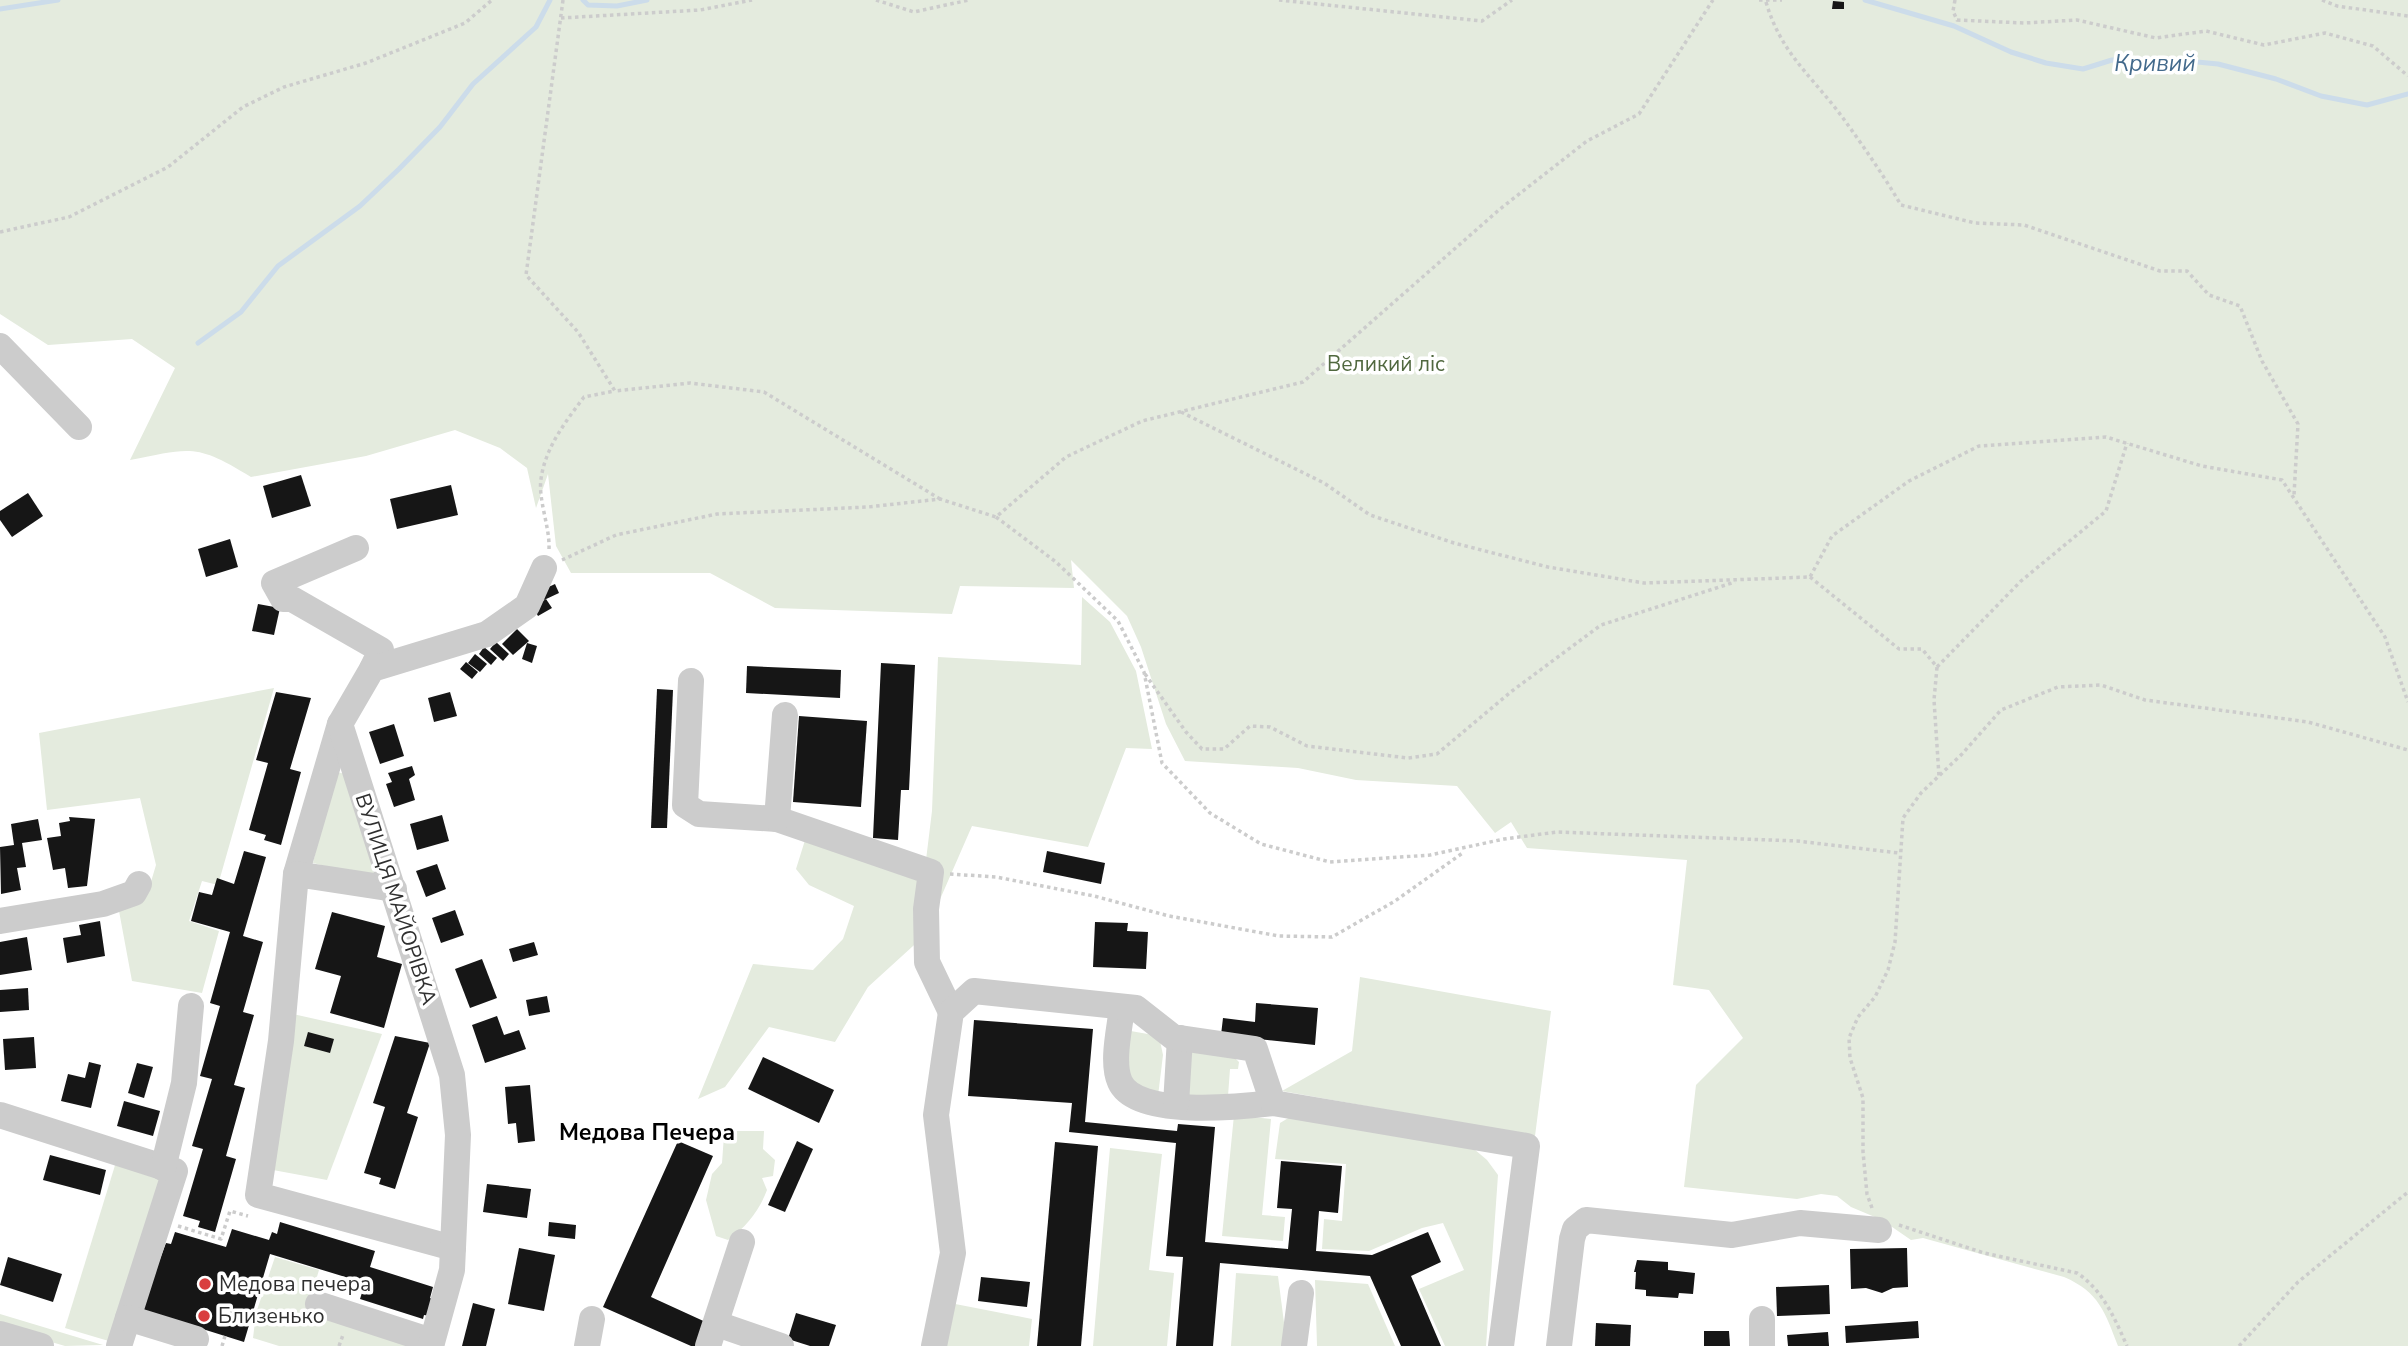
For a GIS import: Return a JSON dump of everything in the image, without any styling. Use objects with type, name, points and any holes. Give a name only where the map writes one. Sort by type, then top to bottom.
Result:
[{"type":"street","points":[[0,346],[79,427]]},
{"type":"street","points":[[356,548],[274,583],[283,599],[292,599],[381,650],[340,724],[296,874],[281,1041],[258,1195],[453,1248]]},
{"type":"street","points":[[372,669],[487,634],[527,606],[544,568]]},
{"type":"street","points":[[691,681],[685,805],[699,814],[777,819],[931,872],[926,909],[927,962],[951,1012],[936,1115],[953,1253],[934,1346]]},
{"type":"street","points":[[777,819],[785,715]]},
{"type":"street","name":"ВУЛИЦЯ МАЙОРІВКА","points":[[340,724],[452,1075],[458,1135],[452,1270],[431,1343]]},
{"type":"street","points":[[296,874],[394,889]]},
{"type":"street","points":[[0,921],[103,904],[134,893],[139,884]]},
{"type":"street","points":[[951,1012],[974,991],[1136,1008],[1173,1037],[1255,1049],[1273,1103]]},
{"type":"street","points":[[120,1346],[159,1220],[184,1083],[191,1006]]},
{"type":"street","points":[[1122,1007],[1117,1066],[1120,1083],[1139,1100],[1221,1109],[1273,1103],[1527,1146],[1501,1346]]},
{"type":"street","points":[[1175,1104],[1180,1038]]},
{"type":"street","points":[[0,1115],[169,1169]]},
{"type":"street","points":[[1559,1346],[1572,1239],[1575,1229],[1586,1220],[1732,1235],[1800,1223],[1884,1223]]},
{"type":"street","points":[[741,1242],[713,1335],[781,1346]]},
{"type":"street","points":[[1294,1346],[1301,1293]]},
{"type":"street","points":[[318,1304],[431,1343]]},
{"type":"street","points":[[128,1318],[196,1339]]},
{"type":"street","points":[[587,1346],[592,1319]]},
{"type":"street","points":[[1762,1319],[1762,1346]]},
{"type":"street","points":[[0,1334],[41,1346]]},
{"type":"path","points":[[0,232],[69,217],[168,167],[243,107],[284,87],[366,63],[465,23],[492,0]]},
{"type":"path","points":[[563,0],[526,275],[578,332],[615,391]]},
{"type":"path","points":[[561,18],[701,10],[752,0]]},
{"type":"path","points":[[876,0],[914,12],[969,0]]},
{"type":"path","points":[[1279,0],[1482,21],[1512,0]]},
{"type":"path","points":[[996,517],[1066,457],[1142,421],[1303,382],[1500,209],[1587,141],[1639,114],[1713,0]]},
{"type":"path","points":[[1759,0],[1782,0]]},
{"type":"path","points":[[1955,0],[1953,11],[1957,20],[2024,23],[2077,20],[2156,38],[2206,31],[2264,45],[2325,33],[2373,46],[2408,76]]},
{"type":"path","points":[[2322,0],[2337,6],[2408,16]]},
{"type":"path","points":[[1766,2],[1774,31],[1801,70],[1835,109],[1901,205],[1975,223],[2024,225],[2160,271],[2187,271],[2209,295],[2240,306],[2262,361],[2298,424],[2294,498]]},
{"type":"path","points":[[544,568],[550,548],[540,480],[559,430],[584,397],[690,383],[764,391],[940,499],[996,517],[1056,562],[1118,621],[1144,672],[1185,732],[1202,748],[1224,749],[1250,726],[1270,727],[1307,746],[1408,758],[1437,754],[1512,691],[1601,625],[1741,580]]},
{"type":"path","points":[[1181,412],[1324,483],[1370,515],[1454,543],[1548,567],[1644,583],[1810,578],[1899,649],[1922,649],[1937,667]]},
{"type":"path","points":[[1810,578],[1832,536],[1909,481],[1979,446],[2106,437],[2202,466],[2282,480],[2385,637],[2408,702]]},
{"type":"path","points":[[1939,776],[1934,700],[1937,667],[2021,581],[2106,511],[2127,443]]},
{"type":"path","points":[[544,568],[616,535],[717,514],[868,507],[940,499]]},
{"type":"path","points":[[1144,672],[1162,763],[1210,813],[1261,844],[1330,862],[1467,849],[1504,839],[1557,832],[1797,841],[1899,853]]},
{"type":"path","points":[[2127,1346],[2111,1310],[2088,1281],[2077,1273],[1984,1253],[1884,1223],[1872,1208],[1867,1194],[1863,1098],[1850,1058],[1849,1038],[1888,970],[1895,942],[1903,818],[1921,793],[2001,710],[2058,687],[2102,685],[2145,700],[2308,722],[2408,750]]},
{"type":"path","points":[[931,872],[1008,880],[1094,896],[1169,916],[1279,936],[1332,937],[1395,901],[1467,849]]},
{"type":"path","points":[[2239,1346],[2298,1282],[2408,1192]]},
{"type":"path","points":[[159,1220],[221,1239],[230,1211],[251,1217],[258,1195]]},
{"type":"path","points":[[222,1346],[225,1336]]},
{"type":"green space","name":"Великий ліс","points":[[0,0],[2408,0],[2408,1346],[2118,1346],[2109,1323],[2093,1296],[2064,1277],[1923,1238],[1911,1240],[1882,1220],[1851,1207],[1837,1196],[1821,1194],[1797,1199],[1684,1187],[1696,1085],[1743,1038],[1709,990],[1673,985],[1687,860],[1527,848],[1511,822],[1495,833],[1457,786],[1356,780],[1298,768],[1185,761],[1166,724],[1141,647],[1127,616],[1071,560],[1074,588],[960,586],[952,614],[775,608],[710,573],[571,573],[556,546],[548,474],[536,508],[527,468],[500,448],[455,430],[366,456],[251,477],[217,458],[193,451],[130,460],[175,368],[132,339],[48,345],[0,314]]},
{"type":"green space","points":[[1082,597],[1110,622],[1136,671],[1152,749],[1126,748],[1088,847],[972,826],[924,936],[868,987],[835,1042],[769,1027],[725,1087],[698,1099],[753,964],[813,970],[843,939],[854,906],[809,885],[796,869],[806,837],[926,860],[932,811],[938,657],[1081,665]]},
{"type":"green space","points":[[274,688],[218,885],[202,881],[189,921],[219,931],[202,993],[132,981],[119,911],[147,895],[156,865],[140,798],[47,810],[39,733]]},
{"type":"green space","points":[[334,771],[348,775],[378,869],[370,877],[313,863]]},
{"type":"green space","points":[[1360,977],[1551,1011],[1535,1136],[1282,1091],[1352,1051]]},
{"type":"green space","points":[[293,1014],[382,1034],[327,1180],[273,1170]]},
{"type":"green space","points":[[1125,1030],[1159,1036],[1163,1055],[1158,1096],[1145,1100],[1111,1049]]},
{"type":"green space","points":[[1180,1043],[1232,1055],[1239,1062],[1238,1069],[1230,1069],[1228,1096],[1176,1100]]},
{"type":"green space","points":[[1234,1115],[1271,1119],[1262,1215],[1285,1217],[1283,1241],[1222,1236]]},
{"type":"green space","points":[[1290,1117],[1468,1144],[1487,1160],[1498,1175],[1486,1346],[1445,1346],[1419,1289],[1464,1270],[1443,1223],[1422,1228],[1369,1251],[1322,1249],[1324,1219],[1342,1221],[1346,1164],[1275,1159],[1280,1123]]},
{"type":"green space","points":[[731,1131],[764,1131],[763,1149],[775,1160],[773,1176],[762,1178],[767,1190],[756,1212],[741,1230],[728,1240],[716,1236],[706,1200],[712,1174],[722,1163],[724,1135]]},
{"type":"green space","points":[[1110,1148],[1162,1154],[1149,1270],[1174,1273],[1167,1346],[1093,1346]]},
{"type":"green space","points":[[116,1162],[164,1176],[112,1342],[65,1328]]},
{"type":"green space","points":[[275,1257],[319,1270],[308,1307],[416,1346],[279,1346],[253,1338],[256,1313]]},
{"type":"green space","points":[[1236,1273],[1278,1276],[1287,1346],[1231,1346]]},
{"type":"green space","points":[[1315,1280],[1368,1284],[1395,1346],[1317,1346]]},
{"type":"green space","points":[[945,1302],[1032,1319],[1029,1346],[937,1346]]},
{"type":"green space","points":[[0,1314],[103,1345],[65,1346],[0,1327]]},
{"type":"building","points":[[1833,1],[1844,2],[1844,9],[1832,9]]},
{"type":"building","points":[[301,475],[311,506],[272,518],[263,486]]},
{"type":"building","points":[[451,485],[458,515],[397,529],[390,499]]},
{"type":"building","points":[[28,493],[43,516],[12,537],[0,520],[0,511]]},
{"type":"building","points":[[230,539],[238,567],[206,577],[198,549]]},
{"type":"building","points":[[555,584],[559,593],[544,600],[540,591]]},
{"type":"building","points":[[546,599],[552,608],[538,616],[533,607]]},
{"type":"building","points":[[258,604],[280,608],[274,635],[252,631]]},
{"type":"building","points":[[517,629],[529,641],[513,655],[502,644]]},
{"type":"building","points":[[496,642],[509,654],[503,661],[490,649]]},
{"type":"building","points":[[527,643],[537,646],[532,663],[522,659]]},
{"type":"building","points":[[484,647],[497,658],[491,665],[479,654]]},
{"type":"building","points":[[475,654],[487,664],[480,672],[468,663]]},
{"type":"building","points":[[466,662],[478,672],[472,679],[460,669]]},
{"type":"building","points":[[881,663],[915,665],[909,790],[901,790],[898,840],[873,838]]},
{"type":"building","points":[[747,666],[841,670],[840,698],[746,693]]},
{"type":"building","points":[[657,689],[673,690],[667,828],[651,828]]},
{"type":"building","points":[[276,692],[311,698],[290,769],[301,772],[281,845],[264,840],[266,835],[249,830],[268,763],[256,760]]},
{"type":"building","points":[[450,692],[457,716],[434,722],[428,698]]},
{"type":"building","points":[[799,716],[867,721],[861,807],[793,802]]},
{"type":"building","points":[[394,724],[404,756],[380,764],[369,732]]},
{"type":"building","points":[[412,766],[415,775],[409,779],[415,800],[394,807],[386,784],[392,782],[388,773]]},
{"type":"building","points":[[442,815],[449,841],[417,850],[410,824]]},
{"type":"building","points":[[69,817],[95,819],[87,886],[68,888],[65,868],[53,870],[47,838],[61,836],[59,823],[70,821]]},
{"type":"building","points":[[38,819],[42,840],[22,843],[26,867],[17,868],[21,890],[1,894],[0,847],[14,845],[11,824]]},
{"type":"building","points":[[244,851],[266,857],[243,936],[263,942],[243,1012],[254,1015],[234,1085],[245,1088],[226,1156],[236,1159],[215,1232],[198,1227],[200,1221],[183,1216],[203,1149],[192,1146],[212,1079],[200,1076],[220,1006],[210,1003],[230,932],[191,921],[199,892],[212,895],[217,878],[234,884]]},
{"type":"building","points":[[1047,851],[1105,863],[1101,884],[1043,872]]},
{"type":"building","points":[[437,864],[446,889],[426,897],[416,871]]},
{"type":"building","points":[[455,910],[464,935],[441,943],[432,918]]},
{"type":"building","points":[[332,912],[385,926],[377,957],[402,964],[384,1028],[330,1013],[341,976],[315,969]]},
{"type":"building","points":[[100,921],[105,956],[67,963],[63,938],[81,935],[79,925]]},
{"type":"building","points":[[1095,922],[1128,923],[1127,931],[1148,932],[1146,969],[1093,967]]},
{"type":"building","points":[[27,937],[32,970],[0,975],[0,942]]},
{"type":"building","points":[[534,942],[538,955],[513,962],[509,949]]},
{"type":"building","points":[[482,959],[497,998],[470,1008],[455,969]]},
{"type":"building","points":[[28,988],[29,1010],[0,1012],[0,990]]},
{"type":"building","points":[[547,996],[550,1012],[529,1016],[526,1000]]},
{"type":"building","points":[[1256,1003],[1318,1008],[1315,1045],[1221,1035],[1223,1018],[1255,1022]]},
{"type":"building","points":[[497,1016],[504,1035],[519,1030],[526,1049],[485,1063],[472,1025]]},
{"type":"building","points":[[974,1020],[1093,1029],[1085,1122],[1177,1131],[1178,1124],[1215,1127],[1205,1242],[1288,1249],[1292,1209],[1277,1208],[1281,1161],[1342,1166],[1338,1213],[1319,1211],[1316,1251],[1372,1255],[1428,1232],[1441,1262],[1411,1276],[1441,1346],[1401,1346],[1370,1276],[1220,1263],[1213,1346],[1176,1346],[1183,1257],[1166,1256],[1176,1143],[1069,1132],[1072,1103],[968,1096]]},
{"type":"building","points":[[308,1032],[334,1039],[330,1053],[304,1046]]},
{"type":"building","points":[[395,1036],[430,1043],[407,1113],[418,1117],[395,1189],[379,1184],[381,1178],[364,1173],[385,1107],[373,1103]]},
{"type":"building","points":[[34,1037],[36,1068],[5,1070],[3,1039]]},
{"type":"building","points":[[763,1057],[834,1090],[819,1123],[748,1089]]},
{"type":"building","points":[[89,1062],[101,1065],[91,1108],[61,1101],[68,1074],[85,1078]]},
{"type":"building","points":[[137,1063],[153,1067],[144,1098],[128,1093]]},
{"type":"building","points":[[530,1085],[535,1141],[518,1143],[516,1123],[508,1124],[505,1087]]},
{"type":"building","points":[[124,1101],[160,1111],[153,1136],[117,1126]]},
{"type":"building","points":[[678,1141],[713,1156],[651,1297],[710,1324],[700,1346],[691,1346],[603,1307]]},
{"type":"building","points":[[797,1141],[813,1149],[785,1212],[768,1205]]},
{"type":"building","points":[[1055,1142],[1098,1146],[1081,1346],[1037,1346]]},
{"type":"building","points":[[50,1155],[106,1170],[100,1195],[43,1180]]},
{"type":"building","points":[[487,1184],[531,1189],[527,1218],[483,1212]]},
{"type":"building","name":"Медова печера","points":[[280,1222],[375,1251],[370,1267],[433,1287],[430,1298],[435,1300],[430,1316],[424,1315],[423,1319],[360,1299],[365,1283],[270,1254],[244,1342],[174,1320],[148,1315],[142,1307],[166,1243],[171,1244],[175,1232],[226,1247],[232,1229],[269,1240],[272,1232],[277,1234]]},
{"type":"building","points":[[549,1222],[576,1225],[575,1239],[548,1236]]},
{"type":"building","points":[[519,1248],[555,1255],[544,1311],[508,1304]]},
{"type":"building","points":[[1907,1248],[1908,1287],[1893,1288],[1882,1293],[1866,1288],[1851,1289],[1850,1249]]},
{"type":"building","points":[[8,1257],[62,1274],[53,1302],[0,1285]]},
{"type":"building","points":[[1637,1260],[1668,1262],[1668,1270],[1695,1273],[1693,1294],[1679,1293],[1678,1298],[1646,1296],[1646,1290],[1635,1289],[1634,1272]]},
{"type":"building","points":[[981,1277],[1030,1282],[1027,1307],[978,1301]]},
{"type":"building","points":[[1829,1285],[1830,1314],[1777,1316],[1776,1287]]},
{"type":"building","points":[[473,1303],[495,1309],[486,1346],[462,1346]]},
{"type":"building","points":[[796,1313],[836,1325],[829,1346],[810,1346],[788,1339]]},
{"type":"building","points":[[1918,1321],[1919,1338],[1846,1343],[1845,1326]]},
{"type":"building","points":[[1596,1323],[1631,1325],[1630,1346],[1595,1346]]},
{"type":"building","points":[[1704,1331],[1729,1331],[1730,1346],[1704,1346]]},
{"type":"building","points":[[1828,1332],[1829,1346],[1788,1346],[1787,1335]]},
{"type":"waterway","points":[[0,9],[58,0]]},
{"type":"waterway","points":[[198,343],[241,312],[278,266],[360,206],[399,169],[440,127],[473,84],[536,27],[550,0]]},
{"type":"waterway","points":[[583,0],[588,5],[617,6],[647,0]]},
{"type":"waterway","name":"Кривий","points":[[1865,0],[1954,26],[2011,52],[2046,63],[2083,69],[2112,60],[2166,59],[2218,64],[2276,79],[2321,96],[2367,105],[2408,94]]},
{"type":"place","name":"Медова печера","points":[[205,1284]]},
{"type":"place","name":"Близенько","points":[[204,1316]]},
{"type":"district","name":"Медова Печера","points":[[647,1132]]}]
